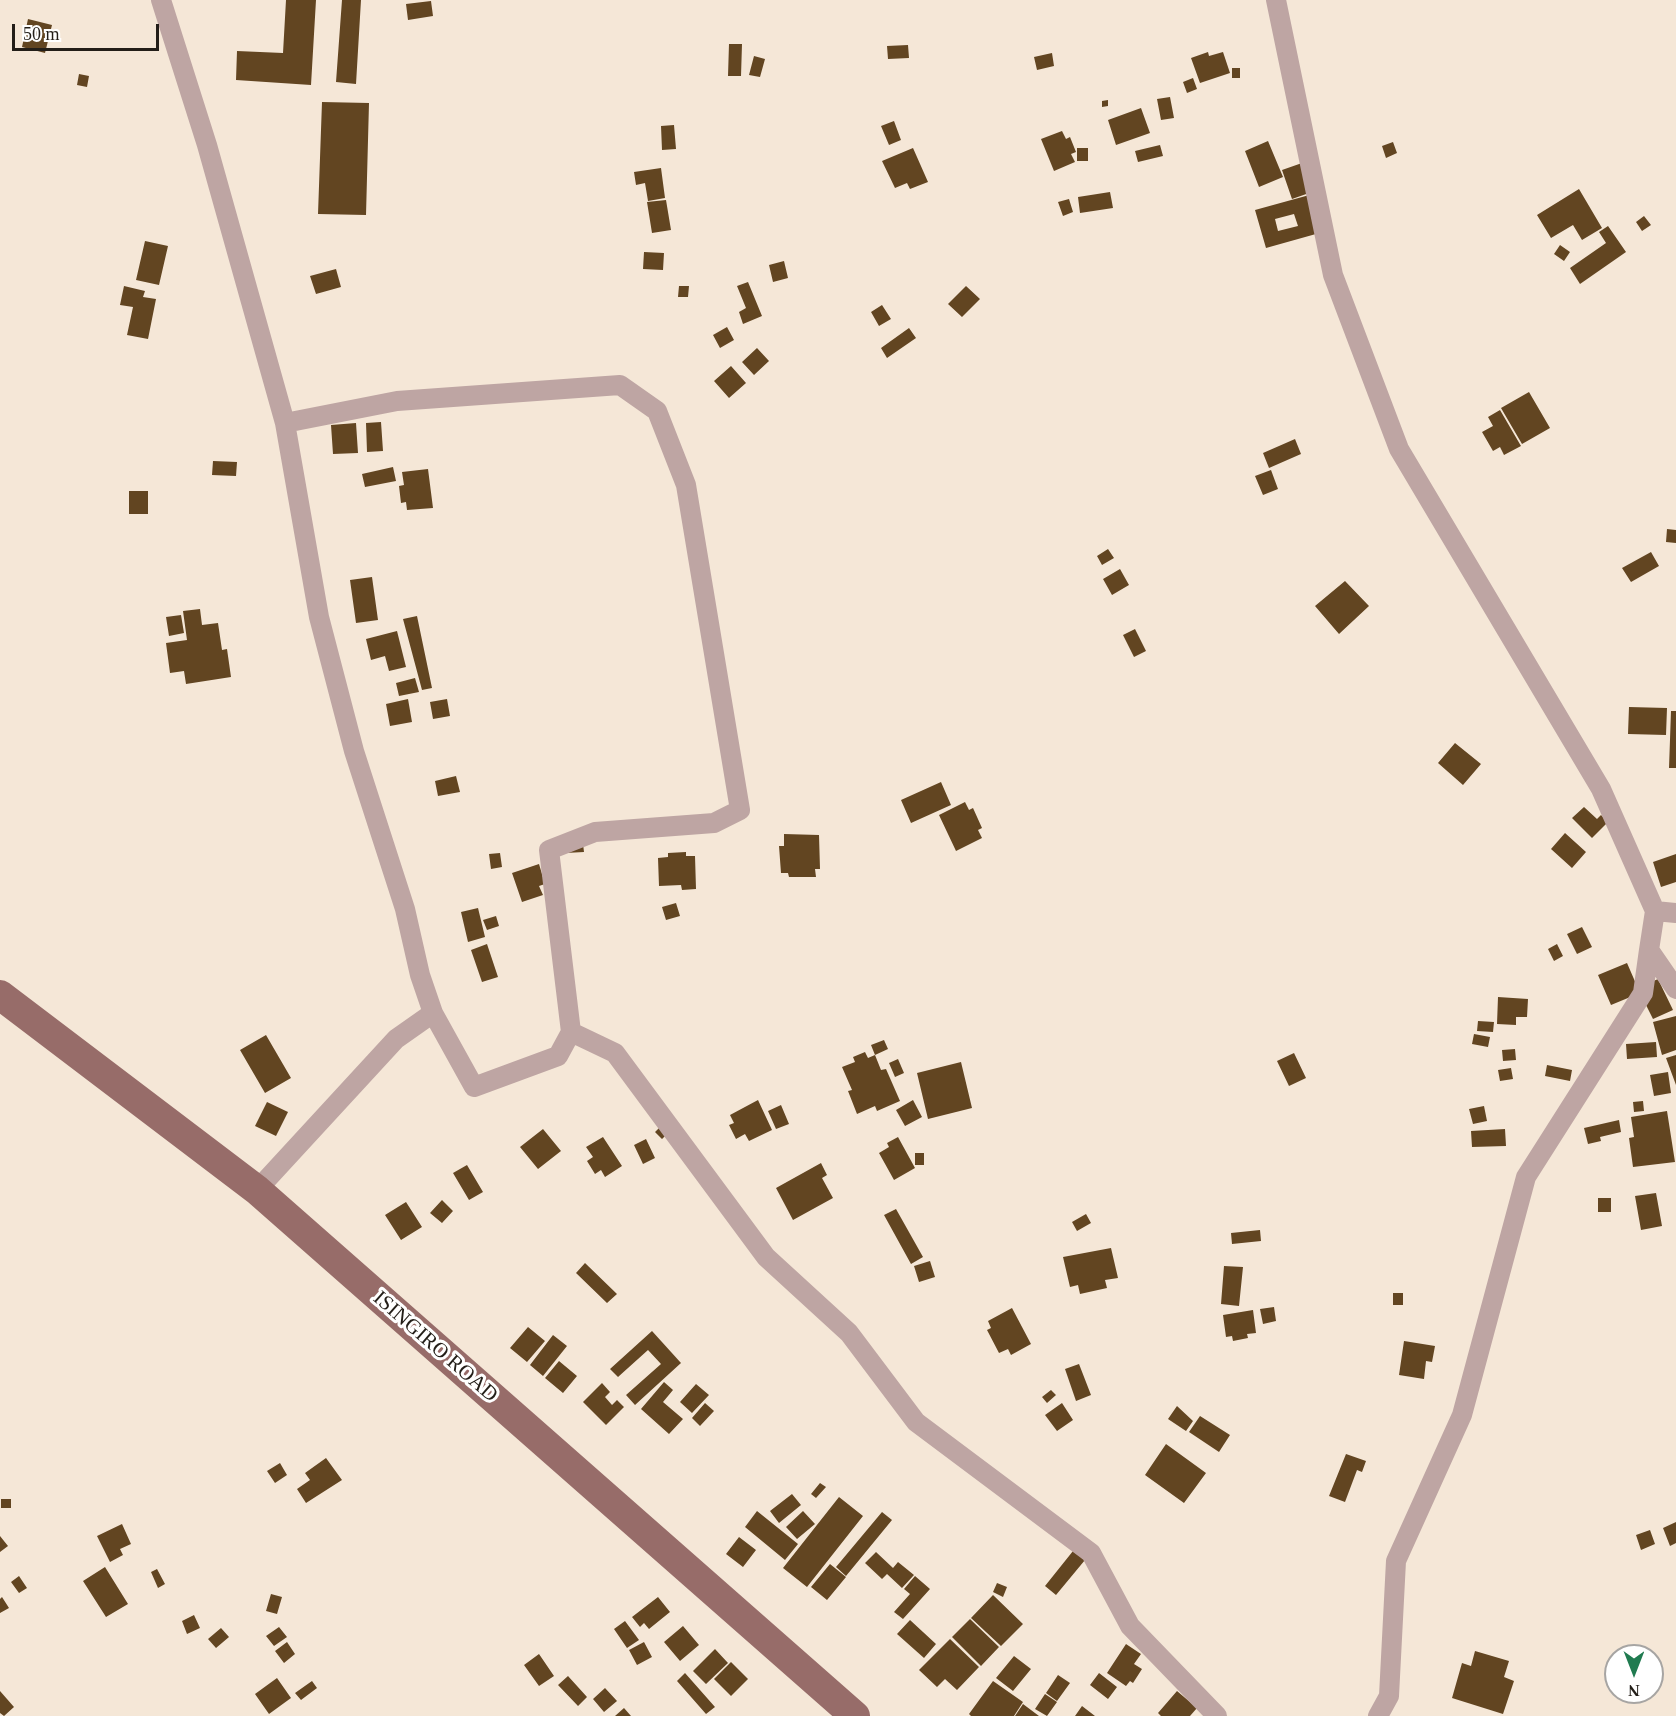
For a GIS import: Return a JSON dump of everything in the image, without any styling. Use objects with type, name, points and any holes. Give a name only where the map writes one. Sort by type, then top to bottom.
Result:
[{"type":"main road","name":"ISINGIRO ROAD","points":[[0,995],[257,1190],[855,1716]]},
{"type":"street","points":[[161,0],[207,145],[285,423],[319,617],[354,751],[405,909],[420,975],[433,1014],[474,1087],[558,1056],[571,1032],[549,850],[595,832],[714,823],[740,810],[686,485],[657,411],[620,385],[397,401],[285,423]]},
{"type":"street","points":[[1276,0],[1333,275],[1399,449],[1601,789],[1655,911],[1643,993],[1526,1177],[1462,1415],[1396,1562],[1389,1696],[1378,1716]]},
{"type":"street","points":[[1655,911],[1676,913]]},
{"type":"street","points":[[1649,950],[1676,989]]},
{"type":"street","points":[[257,1190],[396,1039],[433,1014]]},
{"type":"street","points":[[571,1032],[615,1053],[766,1257],[849,1333],[916,1422],[1091,1553],[1130,1626],[1217,1716]]},
{"type":"building","points":[[286,0],[316,0],[311,85],[236,80],[237,51],[283,53]]},
{"type":"building","points":[[342,0],[361,0],[356,84],[336,82]]},
{"type":"building","points":[[431,1],[433,16],[408,20],[406,4]]},
{"type":"building","points":[[28,19],[52,25],[45,53],[22,47]]},
{"type":"building","points":[[729,44],[742,44],[741,76],[728,76]]},
{"type":"building","points":[[908,45],[909,58],[888,59],[887,46]]},
{"type":"building","points":[[1208,52],[1209,56],[1223,52],[1230,73],[1200,83],[1191,58]]},
{"type":"building","points":[[1052,53],[1054,66],[1037,70],[1034,57]]},
{"type":"building","points":[[754,56],[765,59],[760,77],[749,75]]},
{"type":"building","points":[[1232,68],[1240,68],[1240,78],[1232,78]]},
{"type":"building","points":[[79,74],[89,76],[87,87],[77,85]]},
{"type":"building","points":[[1193,78],[1197,89],[1187,93],[1183,82]]},
{"type":"building","points":[[1170,97],[1174,118],[1161,120],[1157,99]]},
{"type":"building","points":[[1108,100],[1108,106],[1102,107],[1102,101]]},
{"type":"building","points":[[322,102],[369,103],[366,215],[318,214]]},
{"type":"building","points":[[1141,108],[1150,133],[1116,145],[1108,120]]},
{"type":"building","points":[[894,121],[901,140],[889,145],[881,126]]},
{"type":"building","points":[[674,125],[676,149],[662,150],[661,126]]},
{"type":"building","points":[[1062,131],[1066,139],[1070,137],[1076,152],[1071,154],[1075,162],[1054,171],[1041,139]]},
{"type":"building","points":[[1268,141],[1283,177],[1259,187],[1245,151]]},
{"type":"building","points":[[1393,142],[1397,153],[1386,158],[1382,146]]},
{"type":"building","points":[[1160,145],[1163,156],[1138,162],[1135,151]]},
{"type":"building","points":[[913,148],[928,182],[910,189],[907,183],[895,188],[882,161]]},
{"type":"building","points":[[1077,148],[1088,148],[1088,161],[1077,161]]},
{"type":"building","points":[[1302,163],[1312,192],[1292,199],[1282,170]]},
{"type":"building","points":[[661,168],[665,198],[648,201],[645,183],[636,185],[634,172]]},
{"type":"building","points":[[1579,189],[1602,228],[1582,240],[1573,225],[1551,238],[1537,215]]},
{"type":"building","points":[[1110,192],[1113,208],[1080,213],[1078,197]]},
{"type":"building","points":[[1313,194],[1323,232],[1266,248],[1255,210]],"holes":[[[1294,214],[1298,226],[1278,231],[1275,219]]]},
{"type":"building","points":[[1069,199],[1073,212],[1063,216],[1058,202]]},
{"type":"building","points":[[666,200],[671,230],[652,233],[647,202]]},
{"type":"building","points":[[1644,216],[1651,225],[1642,231],[1636,222]]},
{"type":"building","points":[[1608,226],[1626,252],[1580,284],[1570,268],[1606,243],[1599,232]]},
{"type":"building","points":[[145,241],[168,246],[159,285],[136,280]]},
{"type":"building","points":[[1560,245],[1570,252],[1564,261],[1554,254]]},
{"type":"building","points":[[644,252],[664,253],[663,270],[643,269]]},
{"type":"building","points":[[784,261],[788,278],[773,282],[769,265]]},
{"type":"building","points":[[336,269],[341,287],[316,294],[310,276]]},
{"type":"building","points":[[748,282],[762,316],[743,324],[739,312],[746,308],[737,286]]},
{"type":"building","points":[[124,286],[145,291],[143,297],[156,299],[148,339],[127,335],[133,307],[120,305]]},
{"type":"building","points":[[679,286],[689,286],[688,297],[678,297]]},
{"type":"building","points":[[966,286],[980,299],[962,317],[948,304]]},
{"type":"building","points":[[882,305],[891,319],[879,326],[871,312]]},
{"type":"building","points":[[727,327],[734,340],[720,348],[713,335]]},
{"type":"building","points":[[909,328],[916,338],[887,358],[881,348]]},
{"type":"building","points":[[757,348],[769,361],[754,375],[742,362]]},
{"type":"building","points":[[731,366],[746,383],[729,398],[714,381]]},
{"type":"building","points":[[1529,392],[1550,428],[1522,444],[1501,408]]},
{"type":"building","points":[[1500,410],[1521,446],[1504,455],[1500,447],[1493,451],[1482,432],[1493,426],[1488,417]]},
{"type":"building","points":[[381,422],[383,451],[367,452],[366,423]]},
{"type":"building","points":[[356,423],[358,453],[333,454],[331,425]]},
{"type":"building","points":[[1295,439],[1301,454],[1269,468],[1263,453]]},
{"type":"building","points":[[213,461],[237,462],[236,476],[212,475]]},
{"type":"building","points":[[393,467],[396,481],[365,487],[362,474]]},
{"type":"building","points":[[428,469],[433,508],[407,510],[406,502],[401,503],[399,486],[404,485],[402,472]]},
{"type":"building","points":[[1271,470],[1278,489],[1263,495],[1255,476]]},
{"type":"building","points":[[129,491],[148,491],[148,514],[129,514]]},
{"type":"building","points":[[1667,529],[1676,530],[1676,543],[1666,542]]},
{"type":"building","points":[[1108,549],[1114,558],[1102,565],[1097,556]]},
{"type":"building","points":[[1651,552],[1659,566],[1631,582],[1622,568]]},
{"type":"building","points":[[1120,569],[1129,585],[1112,595],[1103,579]]},
{"type":"building","points":[[372,577],[378,620],[356,623],[350,580]]},
{"type":"building","points":[[1345,581],[1369,606],[1339,634],[1315,606]]},
{"type":"building","points":[[200,609],[202,625],[218,623],[222,650],[227,649],[231,677],[186,684],[184,671],[170,673],[166,643],[187,640],[183,611]]},
{"type":"building","points":[[181,615],[184,633],[169,636],[166,617]]},
{"type":"building","points":[[417,616],[432,688],[422,690],[403,619]]},
{"type":"building","points":[[1135,629],[1146,651],[1134,657],[1123,635]]},
{"type":"building","points":[[397,631],[406,667],[389,671],[385,656],[371,660],[366,639]]},
{"type":"building","points":[[415,678],[419,692],[399,696],[396,683]]},
{"type":"building","points":[[408,699],[412,722],[390,726],[386,704]]},
{"type":"building","points":[[447,699],[450,716],[433,719],[430,702]]},
{"type":"building","points":[[1629,707],[1667,708],[1666,735],[1628,734]]},
{"type":"building","points":[[1671,711],[1676,711],[1676,768],[1669,768]]},
{"type":"building","points":[[1455,743],[1481,764],[1463,785],[1438,763]]},
{"type":"building","points":[[456,776],[460,792],[438,796],[435,781]]},
{"type":"building","points":[[941,782],[951,805],[911,823],[901,800]]},
{"type":"building","points":[[965,802],[969,810],[973,808],[982,828],[978,830],[982,838],[956,851],[939,815]]},
{"type":"building","points":[[1584,807],[1597,819],[1601,815],[1608,822],[1592,838],[1572,818]]},
{"type":"building","points":[[1565,833],[1586,852],[1572,868],[1551,849]]},
{"type":"building","points":[[784,834],[819,835],[820,869],[815,869],[816,877],[789,877],[788,873],[781,873],[779,846],[784,846]]},
{"type":"building","points":[[583,844],[584,852],[565,853]]},
{"type":"building","points":[[686,852],[686,856],[695,856],[696,889],[682,890],[681,885],[659,886],[658,858],[668,857],[668,853]]},
{"type":"building","points":[[500,853],[502,867],[491,869],[489,854]]},
{"type":"building","points":[[1676,854],[1676,882],[1661,887],[1653,862]]},
{"type":"building","points":[[539,864],[545,884],[539,886],[543,895],[522,902],[512,873]]},
{"type":"building","points":[[676,903],[680,916],[666,920],[662,907]]},
{"type":"building","points":[[478,908],[485,937],[468,942],[461,912]]},
{"type":"building","points":[[496,916],[499,926],[487,930],[483,920]]},
{"type":"building","points":[[1582,927],[1592,947],[1577,954],[1567,934]]},
{"type":"building","points":[[487,944],[498,977],[482,982],[471,950]]},
{"type":"building","points":[[1557,944],[1563,956],[1554,961],[1548,949]]},
{"type":"building","points":[[1627,963],[1640,993],[1611,1005],[1598,975]]},
{"type":"building","points":[[1658,979],[1673,1010],[1653,1019],[1642,997],[1649,983]]},
{"type":"building","points":[[1498,997],[1528,999],[1527,1017],[1516,1017],[1516,1025],[1497,1024]]},
{"type":"building","points":[[1676,1016],[1676,1050],[1662,1055],[1653,1022]]},
{"type":"building","points":[[1478,1021],[1494,1022],[1493,1032],[1477,1031]]},
{"type":"building","points":[[1474,1034],[1490,1037],[1488,1047],[1472,1044]]},
{"type":"building","points":[[266,1035],[291,1078],[265,1093],[240,1050]]},
{"type":"building","points":[[884,1040],[888,1049],[875,1055],[871,1045]]},
{"type":"building","points":[[1656,1042],[1657,1057],[1627,1059],[1626,1044]]},
{"type":"building","points":[[1515,1049],[1516,1060],[1503,1061],[1502,1050]]},
{"type":"building","points":[[865,1052],[868,1058],[875,1055],[881,1070],[886,1069],[900,1101],[877,1111],[875,1106],[857,1114],[848,1091],[852,1090],[842,1067],[855,1062],[853,1057]]},
{"type":"building","points":[[1294,1053],[1306,1078],[1289,1086],[1277,1061]]},
{"type":"building","points":[[1676,1055],[1676,1085],[1666,1058]]},
{"type":"building","points":[[898,1059],[904,1073],[895,1077],[889,1063]]},
{"type":"building","points":[[961,1062],[972,1108],[928,1119],[917,1073]]},
{"type":"building","points":[[1547,1065],[1572,1070],[1570,1081],[1545,1076]]},
{"type":"building","points":[[1511,1068],[1513,1079],[1500,1081],[1498,1070]]},
{"type":"building","points":[[1668,1072],[1671,1093],[1654,1096],[1650,1075]]},
{"type":"building","points":[[758,1100],[772,1130],[749,1141],[745,1134],[736,1139],[729,1125],[734,1123],[730,1115]]},
{"type":"building","points":[[913,1100],[922,1117],[905,1126],[896,1110]]},
{"type":"building","points":[[1643,1101],[1644,1111],[1634,1112],[1633,1102]]},
{"type":"building","points":[[267,1102],[288,1112],[276,1136],[255,1126]]},
{"type":"building","points":[[781,1105],[789,1124],[776,1129],[768,1111]]},
{"type":"building","points":[[1484,1106],[1487,1121],[1473,1124],[1469,1109]]},
{"type":"building","points":[[1667,1111],[1675,1162],[1633,1167],[1629,1138],[1634,1137],[1631,1117]]},
{"type":"building","points":[[1619,1120],[1621,1132],[1600,1137],[1601,1141],[1588,1144],[1584,1128]]},
{"type":"building","points":[[662,1125],[669,1132],[662,1139],[655,1132]]},
{"type":"building","points":[[543,1129],[561,1151],[538,1169],[520,1147]]},
{"type":"building","points":[[1505,1129],[1506,1146],[1472,1147],[1471,1131]]},
{"type":"building","points":[[603,1137],[622,1166],[605,1177],[601,1170],[595,1174],[587,1161],[593,1157],[586,1147]]},
{"type":"building","points":[[898,1137],[915,1168],[894,1180],[879,1153],[889,1147],[887,1143]]},
{"type":"building","points":[[646,1139],[655,1158],[643,1164],[634,1145]]},
{"type":"building","points":[[915,1153],[924,1153],[924,1165],[915,1165]]},
{"type":"building","points":[[821,1163],[827,1175],[822,1178],[833,1198],[793,1220],[776,1188]]},
{"type":"building","points":[[467,1165],[483,1192],[469,1200],[453,1173]]},
{"type":"building","points":[[1656,1193],[1662,1226],[1641,1230],[1635,1196]]},
{"type":"building","points":[[1598,1198],[1611,1198],[1611,1212],[1598,1212]]},
{"type":"building","points":[[442,1200],[453,1211],[442,1223],[430,1213]]},
{"type":"building","points":[[406,1202],[422,1227],[401,1240],[385,1215]]},
{"type":"building","points":[[896,1209],[923,1257],[911,1264],[884,1215]]},
{"type":"building","points":[[1086,1214],[1091,1223],[1077,1231],[1072,1222]]},
{"type":"building","points":[[1260,1230],[1261,1241],[1232,1244],[1231,1233]]},
{"type":"building","points":[[1111,1248],[1118,1278],[1105,1280],[1107,1288],[1080,1294],[1078,1285],[1070,1287],[1063,1257]]},
{"type":"building","points":[[930,1261],[935,1277],[919,1282],[914,1266]]},
{"type":"building","points":[[585,1263],[617,1294],[607,1303],[576,1273]]},
{"type":"building","points":[[1224,1266],[1243,1267],[1239,1306],[1221,1304]]},
{"type":"building","points":[[1393,1293],[1403,1293],[1403,1305],[1393,1305]]},
{"type":"building","points":[[1274,1307],[1276,1321],[1263,1324],[1260,1309]]},
{"type":"building","points":[[1012,1308],[1031,1344],[1011,1355],[1008,1349],[999,1353],[987,1330],[991,1328],[988,1321]]},
{"type":"building","points":[[1253,1310],[1256,1333],[1247,1334],[1248,1338],[1233,1341],[1232,1336],[1226,1337],[1223,1315]]},
{"type":"building","points":[[528,1327],[545,1341],[527,1362],[510,1348]]},
{"type":"building","points":[[652,1331],[681,1363],[635,1405],[626,1395],[661,1364],[648,1350],[618,1377],[610,1369]]},
{"type":"building","points":[[553,1335],[567,1346],[543,1376],[530,1365]]},
{"type":"building","points":[[1404,1341],[1435,1346],[1432,1362],[1426,1361],[1424,1379],[1399,1375]]},
{"type":"building","points":[[559,1361],[577,1376],[563,1393],[545,1378]]},
{"type":"building","points":[[1079,1364],[1091,1395],[1076,1401],[1065,1369]]},
{"type":"building","points":[[664,1382],[673,1390],[663,1402],[683,1419],[669,1434],[641,1409]]},
{"type":"building","points":[[602,1383],[610,1392],[605,1397],[612,1405],[617,1400],[624,1407],[606,1425],[583,1402]]},
{"type":"building","points":[[696,1384],[709,1395],[692,1413],[680,1402]]},
{"type":"building","points":[[1051,1390],[1056,1395],[1047,1403],[1042,1397]]},
{"type":"building","points":[[705,1403],[714,1411],[700,1426],[692,1418]]},
{"type":"building","points":[[1062,1403],[1073,1420],[1057,1431],[1045,1415]]},
{"type":"building","points":[[1177,1406],[1193,1421],[1186,1431],[1168,1419]]},
{"type":"building","points":[[1200,1416],[1230,1435],[1219,1452],[1189,1432]]},
{"type":"building","points":[[1166,1444],[1206,1473],[1184,1503],[1145,1475]]},
{"type":"building","points":[[1346,1454],[1366,1461],[1362,1472],[1357,1470],[1345,1502],[1329,1496]]},
{"type":"building","points":[[326,1458],[342,1480],[306,1503],[297,1489],[310,1480],[305,1473]]},
{"type":"building","points":[[280,1463],[287,1475],[275,1483],[267,1471]]},
{"type":"building","points":[[820,1483],[826,1487],[816,1498],[811,1494]]},
{"type":"building","points":[[792,1494],[801,1505],[779,1523],[770,1511]]},
{"type":"building","points":[[839,1497],[863,1516],[807,1587],[783,1568]]},
{"type":"building","points":[[1,1499],[11,1499],[11,1508],[1,1508]]},
{"type":"building","points":[[757,1511],[798,1544],[785,1560],[745,1527]]},
{"type":"building","points":[[803,1511],[815,1524],[797,1539],[786,1527]]},
{"type":"building","points":[[882,1512],[892,1520],[846,1576],[836,1567]]},
{"type":"building","points":[[1676,1522],[1676,1543],[1670,1546],[1663,1528]]},
{"type":"building","points":[[122,1524],[131,1544],[120,1549],[123,1555],[110,1562],[97,1536]]},
{"type":"building","points":[[1650,1530],[1655,1544],[1641,1550],[1636,1535]]},
{"type":"building","points":[[0,1536],[8,1546],[0,1552]]},
{"type":"building","points":[[739,1537],[756,1550],[743,1567],[726,1554]]},
{"type":"building","points":[[1073,1551],[1085,1560],[1056,1595],[1045,1586]]},
{"type":"building","points":[[876,1552],[893,1568],[898,1562],[914,1575],[902,1588],[887,1574],[882,1579],[865,1563]]},
{"type":"building","points":[[830,1564],[846,1577],[827,1600],[811,1587]]},
{"type":"building","points":[[105,1567],[128,1604],[106,1617],[83,1581]]},
{"type":"building","points":[[157,1569],[165,1584],[158,1588],[151,1572]]},
{"type":"building","points":[[19,1576],[27,1588],[19,1593],[11,1582]]},
{"type":"building","points":[[915,1576],[930,1589],[903,1619],[894,1612],[910,1594],[904,1589]]},
{"type":"building","points":[[997,1583],[1007,1587],[1003,1597],[993,1592]]},
{"type":"building","points":[[271,1594],[282,1597],[277,1614],[266,1611]]},
{"type":"building","points":[[993,1595],[1023,1624],[1001,1646],[971,1618]]},
{"type":"building","points":[[2,1597],[9,1608],[0,1613],[0,1599]]},
{"type":"building","points":[[658,1597],[670,1612],[649,1629],[644,1623],[640,1627],[632,1617]]},
{"type":"building","points":[[194,1615],[200,1628],[187,1634],[182,1621]]},
{"type":"building","points":[[970,1619],[999,1647],[981,1666],[952,1637]]},
{"type":"building","points":[[910,1620],[936,1644],[924,1658],[897,1634]]},
{"type":"building","points":[[625,1621],[639,1640],[627,1648],[614,1629]]},
{"type":"building","points":[[683,1626],[699,1645],[680,1661],[664,1642]]},
{"type":"building","points":[[279,1627],[287,1637],[274,1646],[266,1636]]},
{"type":"building","points":[[221,1628],[229,1637],[216,1648],[208,1639]]},
{"type":"building","points":[[950,1639],[979,1667],[957,1690],[945,1679],[937,1687],[919,1670]]},
{"type":"building","points":[[287,1642],[295,1654],[284,1663],[275,1651]]},
{"type":"building","points":[[644,1642],[652,1657],[637,1665],[629,1650]]},
{"type":"building","points":[[1126,1644],[1141,1654],[1134,1664],[1142,1669],[1133,1683],[1130,1681],[1126,1686],[1107,1673]]},
{"type":"building","points":[[715,1649],[728,1663],[706,1684],[693,1671]]},
{"type":"building","points":[[1475,1651],[1509,1661],[1504,1677],[1514,1681],[1503,1714],[1452,1698],[1462,1663],[1471,1666]]},
{"type":"building","points":[[539,1654],[554,1676],[539,1686],[524,1665]]},
{"type":"building","points":[[1014,1656],[1031,1669],[1013,1691],[996,1678]]},
{"type":"building","points":[[731,1662],[748,1679],[731,1696],[714,1679]]},
{"type":"building","points":[[685,1673],[715,1707],[706,1714],[677,1681]]},
{"type":"building","points":[[1099,1673],[1117,1687],[1108,1699],[1090,1685]]},
{"type":"building","points":[[1058,1675],[1070,1683],[1057,1701],[1046,1693]]},
{"type":"building","points":[[568,1676],[587,1697],[578,1706],[558,1685]]},
{"type":"building","points":[[277,1678],[291,1698],[269,1714],[255,1694]]},
{"type":"building","points":[[312,1681],[317,1688],[301,1700],[295,1693]]},
{"type":"building","points":[[993,1681],[1023,1702],[1014,1716],[971,1716],[969,1714]]},
{"type":"building","points":[[605,1688],[617,1701],[604,1712],[593,1699]]},
{"type":"building","points":[[0,1691],[14,1707],[4,1716],[0,1713]]},
{"type":"building","points":[[1177,1691],[1197,1708],[1190,1716],[1161,1716],[1158,1713]]},
{"type":"building","points":[[1045,1694],[1057,1702],[1047,1716],[1035,1709]]},
{"type":"building","points":[[1023,1704],[1039,1716],[1015,1716]]},
{"type":"building","points":[[1082,1706],[1095,1716],[1075,1716]]},
{"type":"building","points":[[624,1708],[631,1716],[615,1716]]}]
